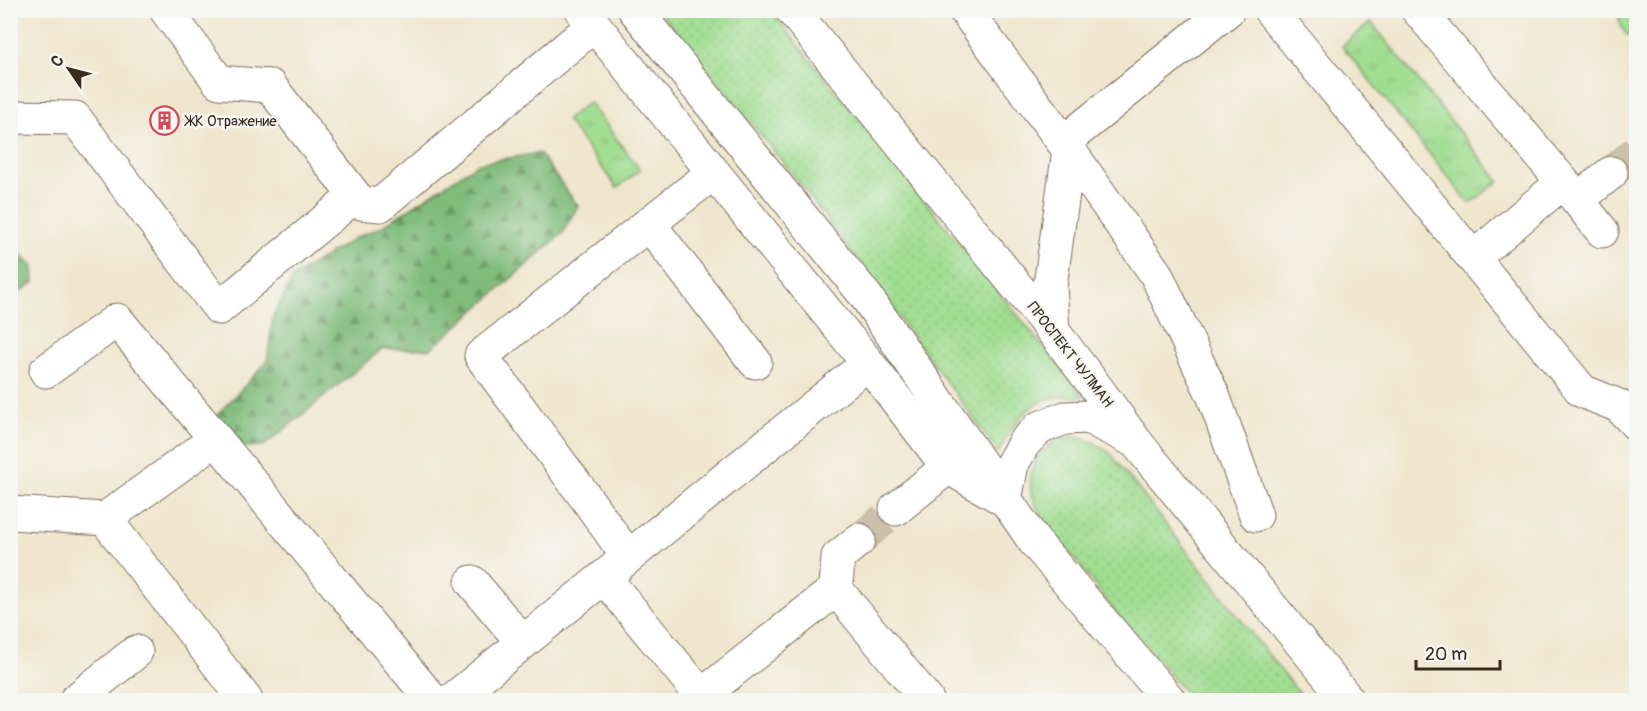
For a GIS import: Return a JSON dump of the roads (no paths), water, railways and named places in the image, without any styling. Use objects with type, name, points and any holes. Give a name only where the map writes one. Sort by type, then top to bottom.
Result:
[{"type":"main road","points":[[166,10],[219,82],[270,86],[354,196],[361,203],[380,205],[588,18],[868,363],[948,467],[1005,500]]},
{"type":"main road","points":[[635,10],[865,295],[1034,541],[1169,700]]},
{"type":"main road","name":"ПРОСПЕКТ ЧУЛМАН","points":[[792,10],[1053,331],[1136,442],[1348,700]]},
{"type":"main road","points":[[965,10],[1067,146],[1156,274],[1213,396],[1256,515]]},
{"type":"main road","points":[[1053,331],[1050,285],[1067,146],[1228,10]]},
{"type":"main road","points":[[1270,10],[1582,391],[1619,406],[1636,424]]},
{"type":"main road","points":[[1418,10],[1602,231]]},
{"type":"main road","points":[[10,117],[75,118],[219,308],[354,196]]},
{"type":"main road","points":[[713,172],[481,356],[589,502],[616,567],[703,698],[836,590]]},
{"type":"main road","points":[[1473,258],[1570,191],[1611,173]]},
{"type":"main road","points":[[650,224],[755,362]]},
{"type":"main road","points":[[46,371],[117,320],[432,700]]},
{"type":"main road","points":[[452,700],[868,363]]},
{"type":"main road","points":[[1005,500],[1012,464],[1024,443],[1040,428],[1065,418],[1088,417],[1136,442]]},
{"type":"main road","points":[[10,513],[105,519],[216,439]]},
{"type":"main road","points":[[896,509],[948,467]]},
{"type":"main road","points":[[105,519],[246,700]]},
{"type":"main road","points":[[859,540],[838,556],[836,590],[927,700]]},
{"type":"main road","points":[[472,582],[523,643]]},
{"type":"main road","points":[[75,700],[136,652]]},
{"type":"tunnel","points":[[1611,173],[1636,152]]},
{"type":"tunnel","points":[[859,540],[896,509]]},
{"type":"place","name":"ЖК Отражение","points":[[165,121]]}]
